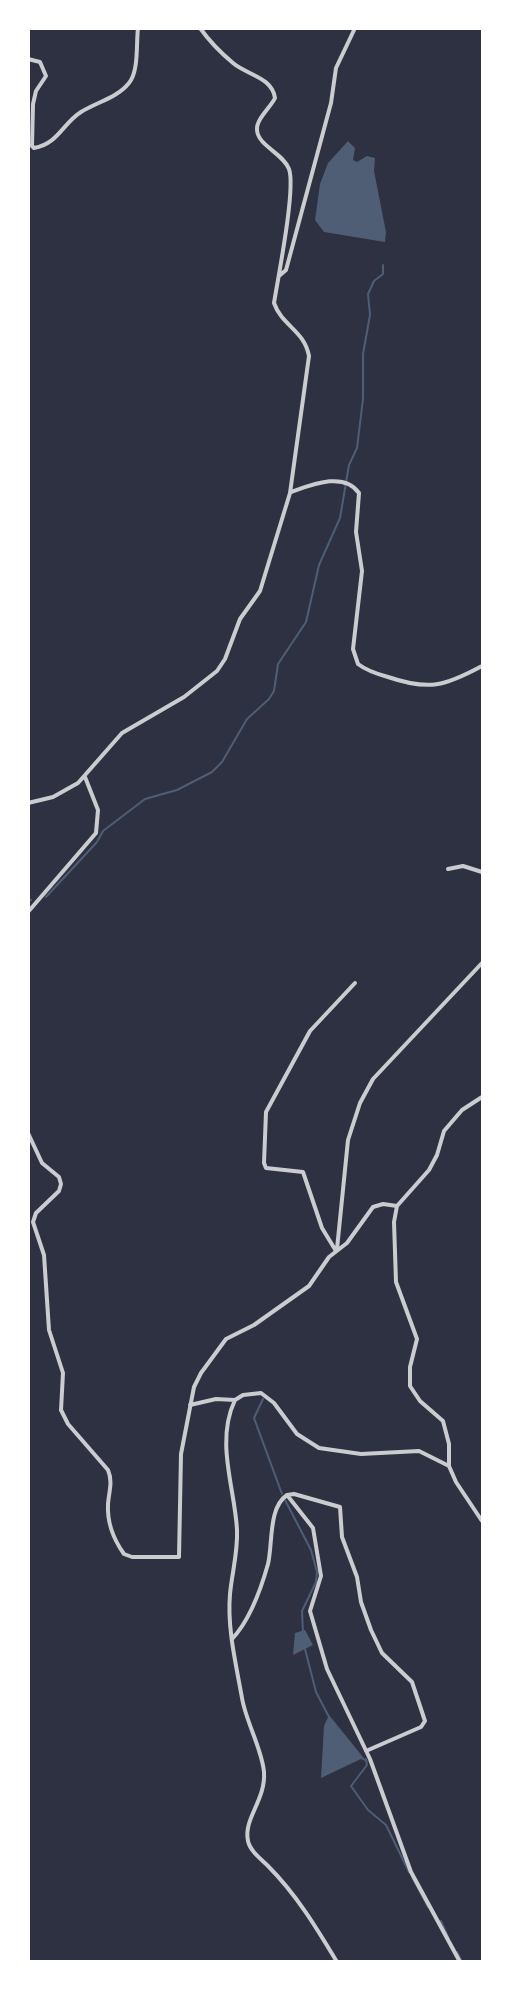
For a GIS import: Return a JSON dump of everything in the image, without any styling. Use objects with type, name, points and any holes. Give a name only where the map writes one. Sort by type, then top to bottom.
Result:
[{"type":"street","points":[[28,59],[39,62],[46,76],[36,91],[33,104],[32,141],[34,148],[54,140],[79,113],[113,97],[129,83],[133,76],[138,28]]},
{"type":"street","points":[[28,803],[54,797],[86,777],[122,733],[184,697],[217,671],[225,659],[240,620],[260,591],[290,492],[309,356],[304,339],[277,311],[274,303],[288,210],[289,170],[283,159],[259,136],[257,124],[275,98],[274,91],[268,84],[236,66],[200,28]]},
{"type":"street","points":[[278,276],[286,270],[329,111],[336,68],[355,28]]},
{"type":"street","points":[[290,492],[320,482],[346,483],[359,493],[357,541],[362,571],[353,649],[358,664],[367,670],[421,687],[466,674],[483,666]]},
{"type":"street","points":[[28,912],[96,833],[99,822],[98,810],[86,777]]},
{"type":"street","points":[[448,869],[463,866],[483,872]]},
{"type":"street","points":[[336,1251],[348,1140],[360,1103],[374,1079],[483,963]]},
{"type":"street","points":[[336,1251],[322,1228],[303,1172],[266,1168],[264,1122],[266,1112],[310,1031],[355,983]]},
{"type":"street","points":[[483,1097],[462,1110],[444,1131],[437,1155],[425,1177],[397,1206],[394,1222],[396,1282],[417,1339],[410,1367],[410,1386],[420,1401],[443,1422],[449,1444],[449,1467],[456,1482],[483,1521]]},
{"type":"street","points":[[28,1133],[42,1163],[58,1177],[61,1184],[59,1191],[36,1213],[33,1222],[44,1255],[45,1308],[49,1330],[63,1372],[61,1410],[68,1424],[108,1470],[112,1479],[109,1518],[112,1530],[124,1554],[132,1557],[179,1557],[181,1454],[190,1405],[201,1373],[220,1344],[254,1325],[309,1286],[329,1257],[347,1243],[373,1207],[383,1204],[397,1206]]},
{"type":"street","points":[[190,1405],[216,1399],[235,1400],[252,1393],[269,1397],[297,1434],[319,1448],[361,1455],[419,1451],[449,1467]]},
{"type":"street","points":[[235,1400],[229,1412],[226,1456],[237,1535],[230,1595],[232,1639],[244,1712],[264,1770],[263,1796],[249,1822],[248,1841],[252,1850],[298,1901],[337,1962]]},
{"type":"street","points":[[232,1639],[261,1585],[273,1543],[274,1515],[278,1503],[287,1495],[294,1494],[313,1501],[335,1503],[340,1507],[342,1537],[357,1576],[361,1602],[371,1630],[382,1653],[411,1682],[425,1721],[421,1727],[366,1751]]},
{"type":"street","points":[[287,1495],[313,1528],[321,1576],[310,1611],[327,1669],[366,1751],[411,1872],[460,1962]]},
{"type":"water","points":[[348,141],[355,148],[353,160],[357,162],[367,156],[375,158],[374,171],[386,232],[385,242],[324,232],[315,220],[320,184],[328,163]]},
{"type":"water","points":[[305,1630],[313,1645],[293,1655],[295,1633]]},
{"type":"water","points":[[329,1715],[367,1762],[361,1759],[321,1778],[324,1726]]},
{"type":"waterway","points":[[46,897],[97,842],[103,831],[145,799],[177,790],[212,772],[222,762],[247,719],[269,699],[274,691],[278,664],[306,622],[319,565],[340,518],[349,465],[357,448],[363,399],[363,354],[370,315],[368,294],[374,281],[383,274],[383,265]]},
{"type":"waterway","points":[[263,1399],[254,1418],[282,1494]]},
{"type":"waterway","points":[[285,1500],[311,1550],[317,1572],[316,1582],[302,1611],[303,1633]]},
{"type":"waterway","points":[[305,1649],[316,1692],[329,1717]]},
{"type":"waterway","points":[[366,1759],[367,1765],[351,1786],[368,1810],[386,1825],[409,1872]]},
{"type":"waterway","points":[[412,1877],[428,1907]]},
{"type":"waterway","points":[[441,1921],[448,1937]]},
{"type":"waterway","points":[[457,1952],[462,1962]]}]
